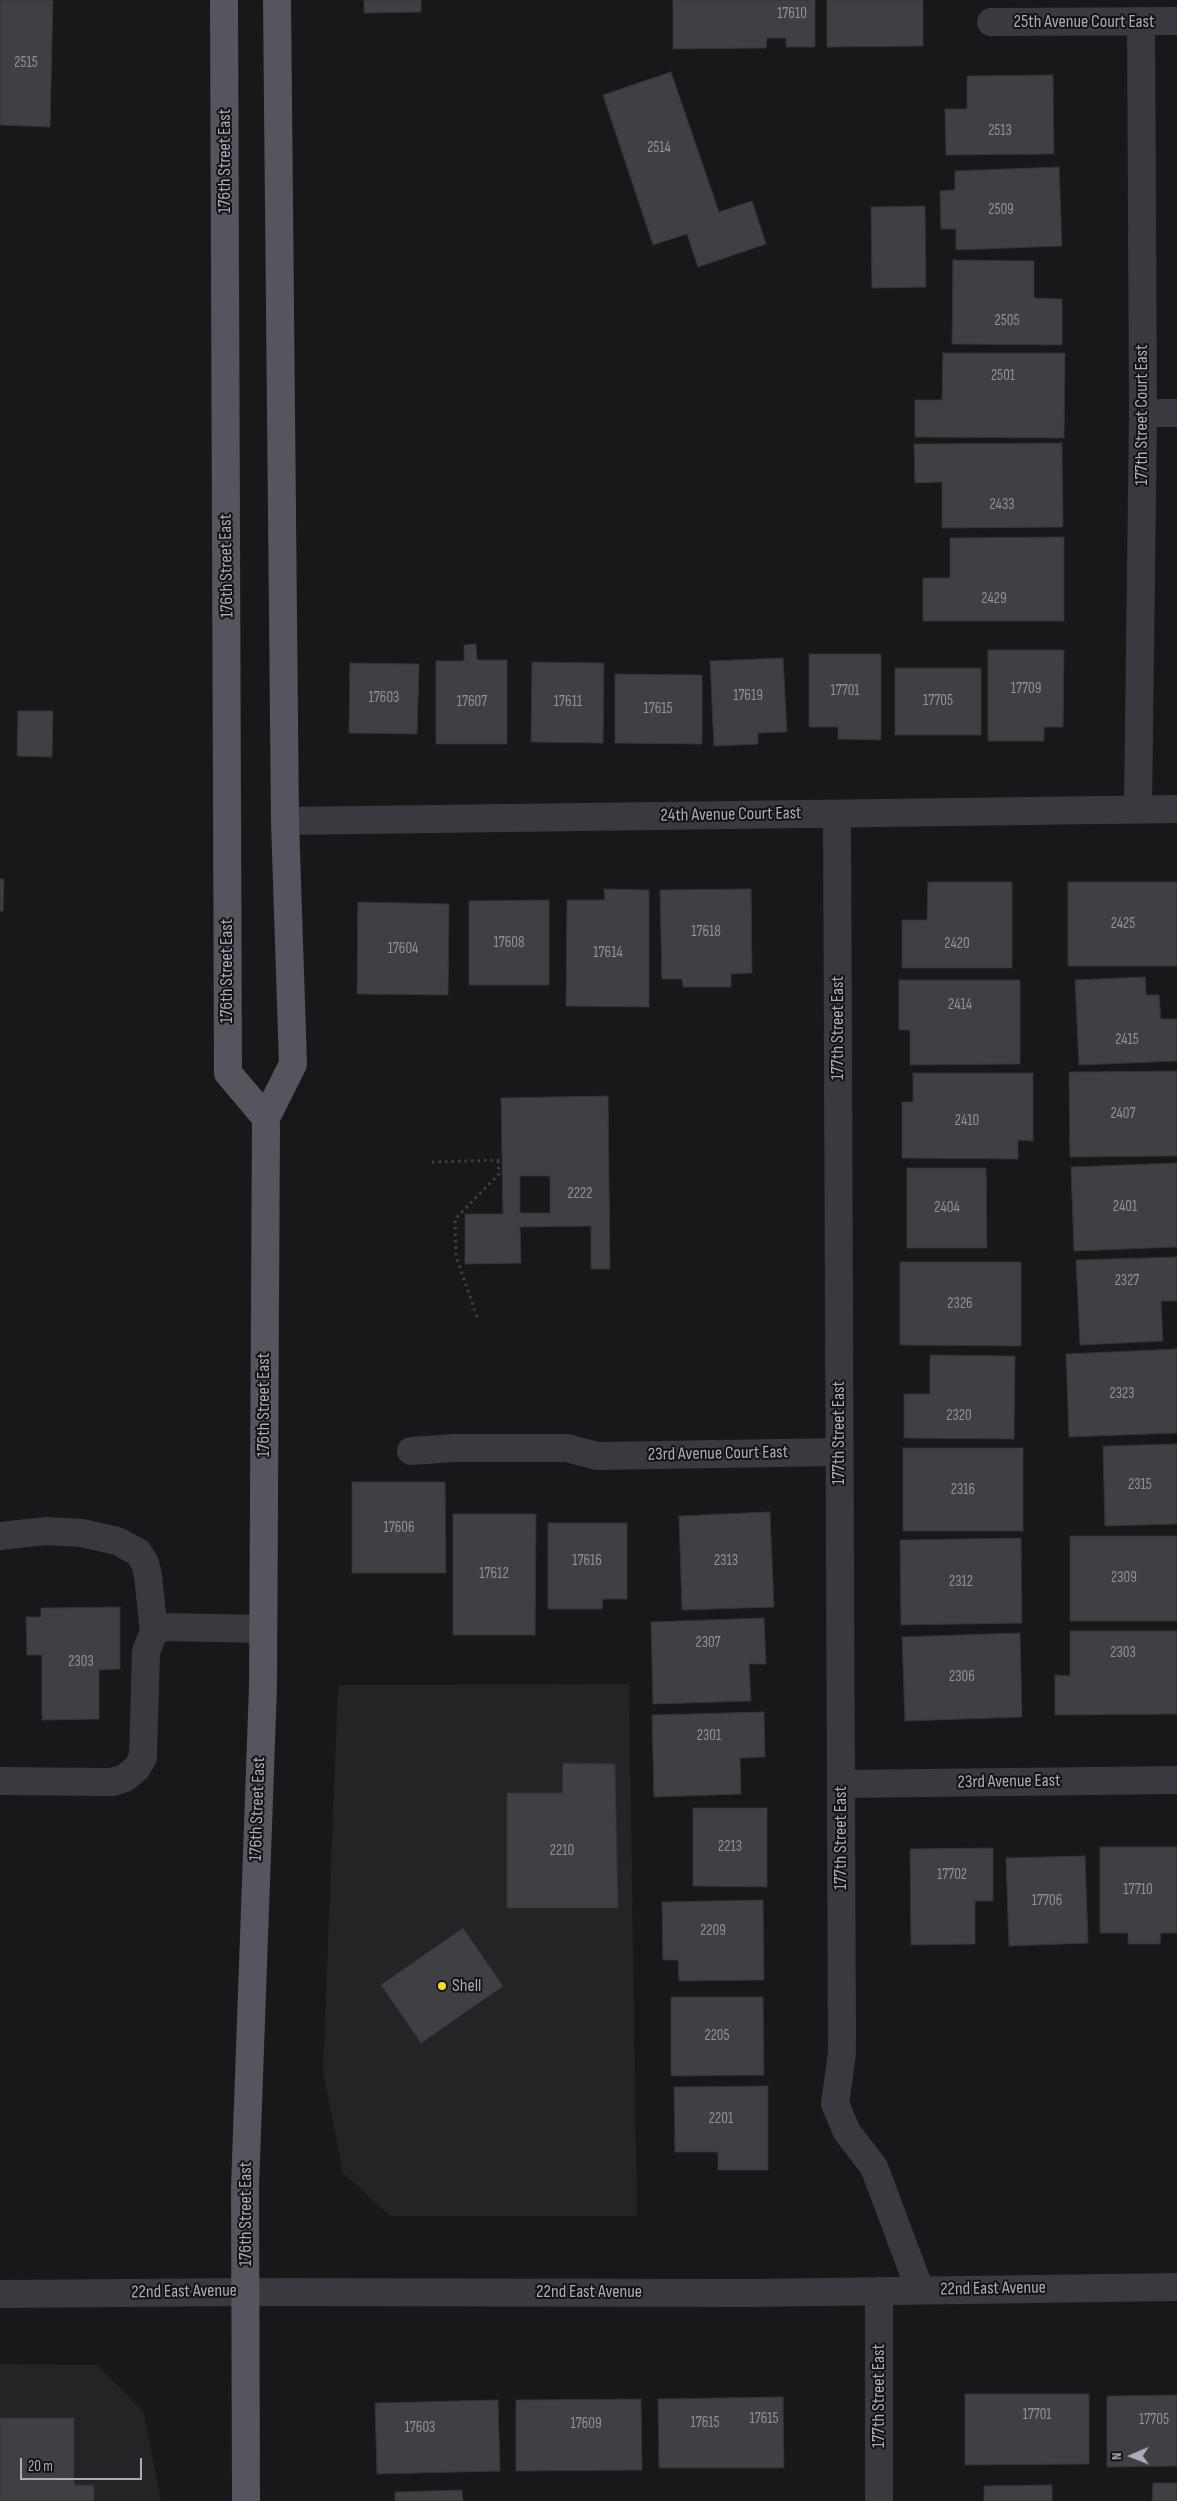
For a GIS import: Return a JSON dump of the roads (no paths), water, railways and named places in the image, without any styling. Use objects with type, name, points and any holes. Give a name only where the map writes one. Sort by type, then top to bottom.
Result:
[{"type":"main road","name":"176th Street East","points":[[224,0],[228,1073],[266,1118]]},
{"type":"main road","name":"176th Street East","points":[[246,2501],[247,2292],[245,2188],[263,1629],[266,1118],[293,1064],[285,820],[277,0]]},
{"type":"street","name":"177th Street Court East","points":[[1138,809],[1143,414],[1141,21]]},
{"type":"street","name":"25th Avenue Court East","points":[[991,22],[1177,21]]},
{"type":"street","points":[[1143,414],[1177,413]]},
{"type":"street","name":"24th Avenue Court East","points":[[285,820],[1177,809]]},
{"type":"street","name":"177th Street East","points":[[836,814],[842,2053],[834,2104],[847,2132],[874,2167],[920,2290]]},
{"type":"street","name":"23rd Avenue Court East","points":[[411,1451],[454,1448],[567,1448],[597,1456],[840,1452]]},
{"type":"street","points":[[0,1536],[46,1531],[82,1533],[117,1541],[138,1552],[145,1563],[148,1576],[154,1632],[146,1651],[143,1757],[137,1768],[125,1778],[112,1782],[0,1781]]},
{"type":"street","points":[[154,1632],[165,1627],[263,1629]]},
{"type":"street","name":"23rd Avenue East","points":[[840,1784],[1177,1780]]},
{"type":"street","name":"22nd East Avenue","points":[[0,2294],[879,2291],[1177,2286]]},
{"type":"street","name":"177th Street East","points":[[879,2291],[879,2501]]},
{"type":"place","name":"Shell","points":[[442,1986]]}]
